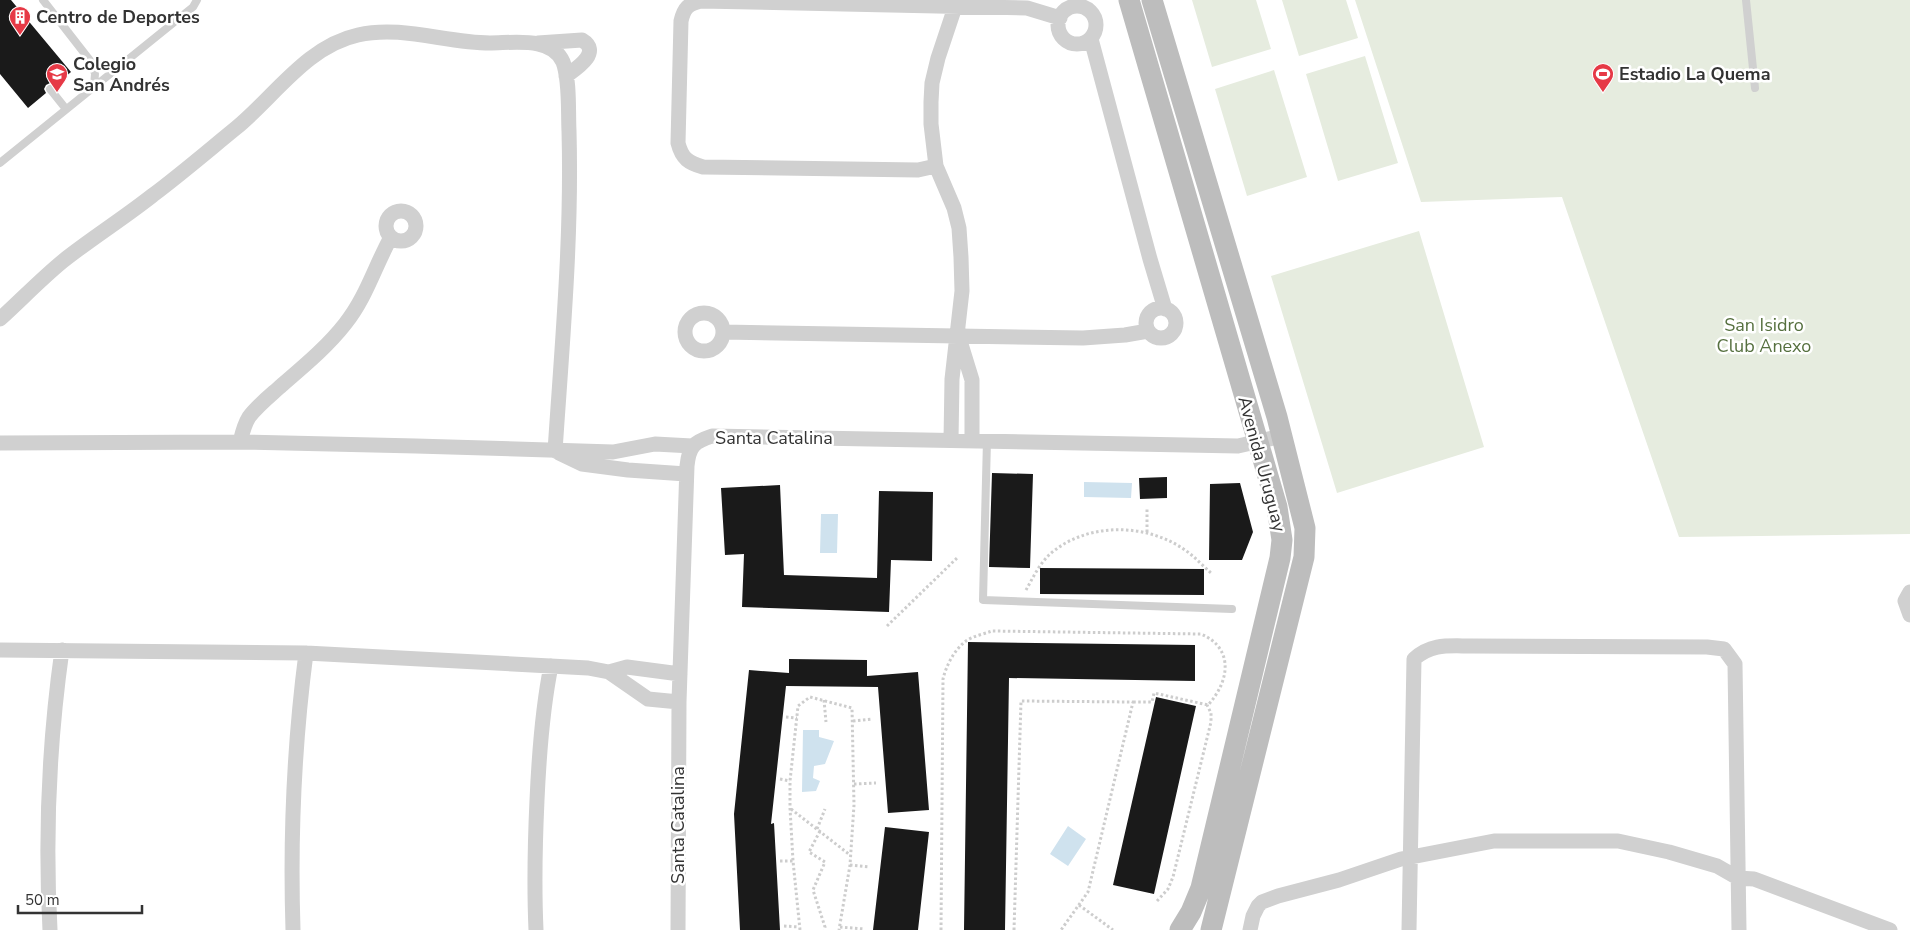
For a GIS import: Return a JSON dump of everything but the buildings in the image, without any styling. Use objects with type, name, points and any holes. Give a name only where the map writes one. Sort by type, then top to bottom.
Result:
[{"type":"main road","name":"Avenida Uruguay","points":[[1129,0],[1258,442],[1281,524],[1282,540],[1280,558],[1201,888],[1191,912],[1180,930]]},
{"type":"main road","name":"Avenida Uruguay","points":[[1152,0],[1282,436],[1305,528],[1304,556],[1211,930]]},
{"type":"street","points":[[936,166],[918,170],[703,166],[691,164],[680,152],[678,143],[681,21],[686,7],[701,1],[1027,8],[1060,18]]},
{"type":"street","points":[[1091,39],[1079,44],[1067,41],[1059,31],[1058,24],[1060,18],[1068,9],[1080,6],[1086,8],[1096,22],[1096,28],[1091,39],[1165,309]]},
{"type":"street","points":[[951,440],[952,379],[962,291],[959,228],[954,208],[936,166],[931,124],[932,83],[955,7]]},
{"type":"street","points":[[0,319],[62,262],[154,195],[240,125],[314,56],[355,35],[399,32],[486,43],[535,43],[582,40],[588,44],[589,54],[580,65],[566,76]]},
{"type":"street","points":[[535,43],[558,53],[566,76],[570,174],[555,451]]},
{"type":"street","points":[[240,442],[249,418],[262,403],[306,364],[346,323],[368,286],[378,260],[391,237]]},
{"type":"street","points":[[1160,308],[1165,309],[1170,311],[1175,318],[1175,328],[1165,338],[1155,337],[1148,331],[1146,321],[1151,312],[1160,308]]},
{"type":"street","points":[[723,332],[1083,338],[1125,335],[1148,331]]},
{"type":"street","points":[[958,335],[972,380],[972,440]]},
{"type":"street","name":"Santa Catalina","points":[[678,930],[679,702],[686,474],[688,455],[692,446],[699,440],[712,436],[1238,446],[1282,436]]},
{"type":"street","points":[[0,443],[240,442],[612,452],[655,444],[692,446]]},
{"type":"street","points":[[555,451],[582,464],[628,470],[686,474]]},
{"type":"street","points":[[1910,592],[1905,601],[1910,615]]},
{"type":"street","points":[[1409,930],[1413,667],[1414,658],[1422,651],[1434,646],[1707,647],[1724,649],[1735,664],[1739,930]]},
{"type":"street","points":[[0,650],[306,653],[588,668],[609,672],[648,699],[679,702]]},
{"type":"street","points":[[50,930],[49,844],[51,772],[54,721],[62,650]]},
{"type":"street","points":[[293,930],[292,817],[299,706],[306,653]]},
{"type":"street","points":[[536,930],[534,849],[545,696],[551,666]]},
{"type":"street","points":[[609,672],[627,667],[680,674]]},
{"type":"street","points":[[1250,930],[1253,916],[1262,902],[1410,857],[1494,841],[1618,841],[1669,852],[1717,866],[1738,878],[1754,879],[1890,930]]},
{"type":"lane","points":[[43,0],[92,64],[95,74],[94,86]]},
{"type":"lane","points":[[0,163],[193,7],[198,2],[197,0]]},
{"type":"lane","points":[[1746,0],[1755,88]]},
{"type":"lane","points":[[50,89],[66,109]]},
{"type":"lane","points":[[987,440],[983,600],[1232,608]]},
{"type":"path","points":[[1147,508],[1147,532]]},
{"type":"path","points":[[1019,602],[1041,564],[1055,550],[1077,538],[1101,531],[1124,529],[1147,532],[1185,550],[1211,573]]},
{"type":"path","points":[[888,626],[957,558]]},
{"type":"path","points":[[941,930],[943,679],[946,668],[965,641],[992,631],[1201,634],[1212,638],[1220,647],[1224,656],[1225,670],[1218,694],[1207,705]]},
{"type":"path","points":[[1014,930],[1021,701],[1152,702],[1154,693],[1207,705],[1211,712],[1211,722],[1174,877],[1168,889],[1157,901]]},
{"type":"path","points":[[784,926],[799,928],[792,861],[790,781],[798,706],[810,696],[852,708],[854,784],[850,866],[840,928],[864,930]]},
{"type":"path","points":[[824,700],[826,722]]},
{"type":"path","points":[[1061,930],[1088,892],[1133,702]]},
{"type":"path","points":[[786,717],[797,718]]},
{"type":"path","points":[[853,721],[872,719]]},
{"type":"path","points":[[780,780],[790,781]]},
{"type":"path","points":[[854,784],[876,783]]},
{"type":"path","points":[[790,808],[850,854]]},
{"type":"path","points":[[824,930],[825,926],[813,890],[825,862],[809,852],[825,809]]},
{"type":"path","points":[[780,861],[792,861]]},
{"type":"path","points":[[850,866],[869,867]]},
{"type":"path","points":[[1079,905],[1112,930]]},
{"type":"green space","points":[[1192,0],[1256,0],[1271,49],[1212,67]]},
{"type":"green space","points":[[1282,0],[1346,0],[1358,38],[1299,56]]},
{"type":"green space","name":"San Isidro Club Anexo","points":[[1355,0],[1910,0],[1910,534],[1679,537],[1562,197],[1421,202]]},
{"type":"green space","points":[[1365,56],[1398,163],[1338,181],[1306,74]]},
{"type":"green space","points":[[1274,70],[1307,177],[1247,196],[1215,89]]},
{"type":"green space","points":[[1419,231],[1484,447],[1337,493],[1271,276]]},
{"type":"water","points":[[1084,482],[1132,483],[1131,498],[1084,497]]},
{"type":"water","points":[[821,514],[838,514],[837,553],[820,553]]},
{"type":"water","points":[[803,730],[819,730],[819,737],[834,741],[825,764],[814,766],[813,778],[820,781],[816,791],[802,792]]},
{"type":"water","points":[[1068,826],[1086,839],[1068,866],[1050,854]]},
{"type":"place","name":"Centro de Deportes","points":[[20,36]]},
{"type":"place","name":"Colegio San Andrés","points":[[57,93]]},
{"type":"place","name":"Estadio La Quema","points":[[1603,93]]}]
